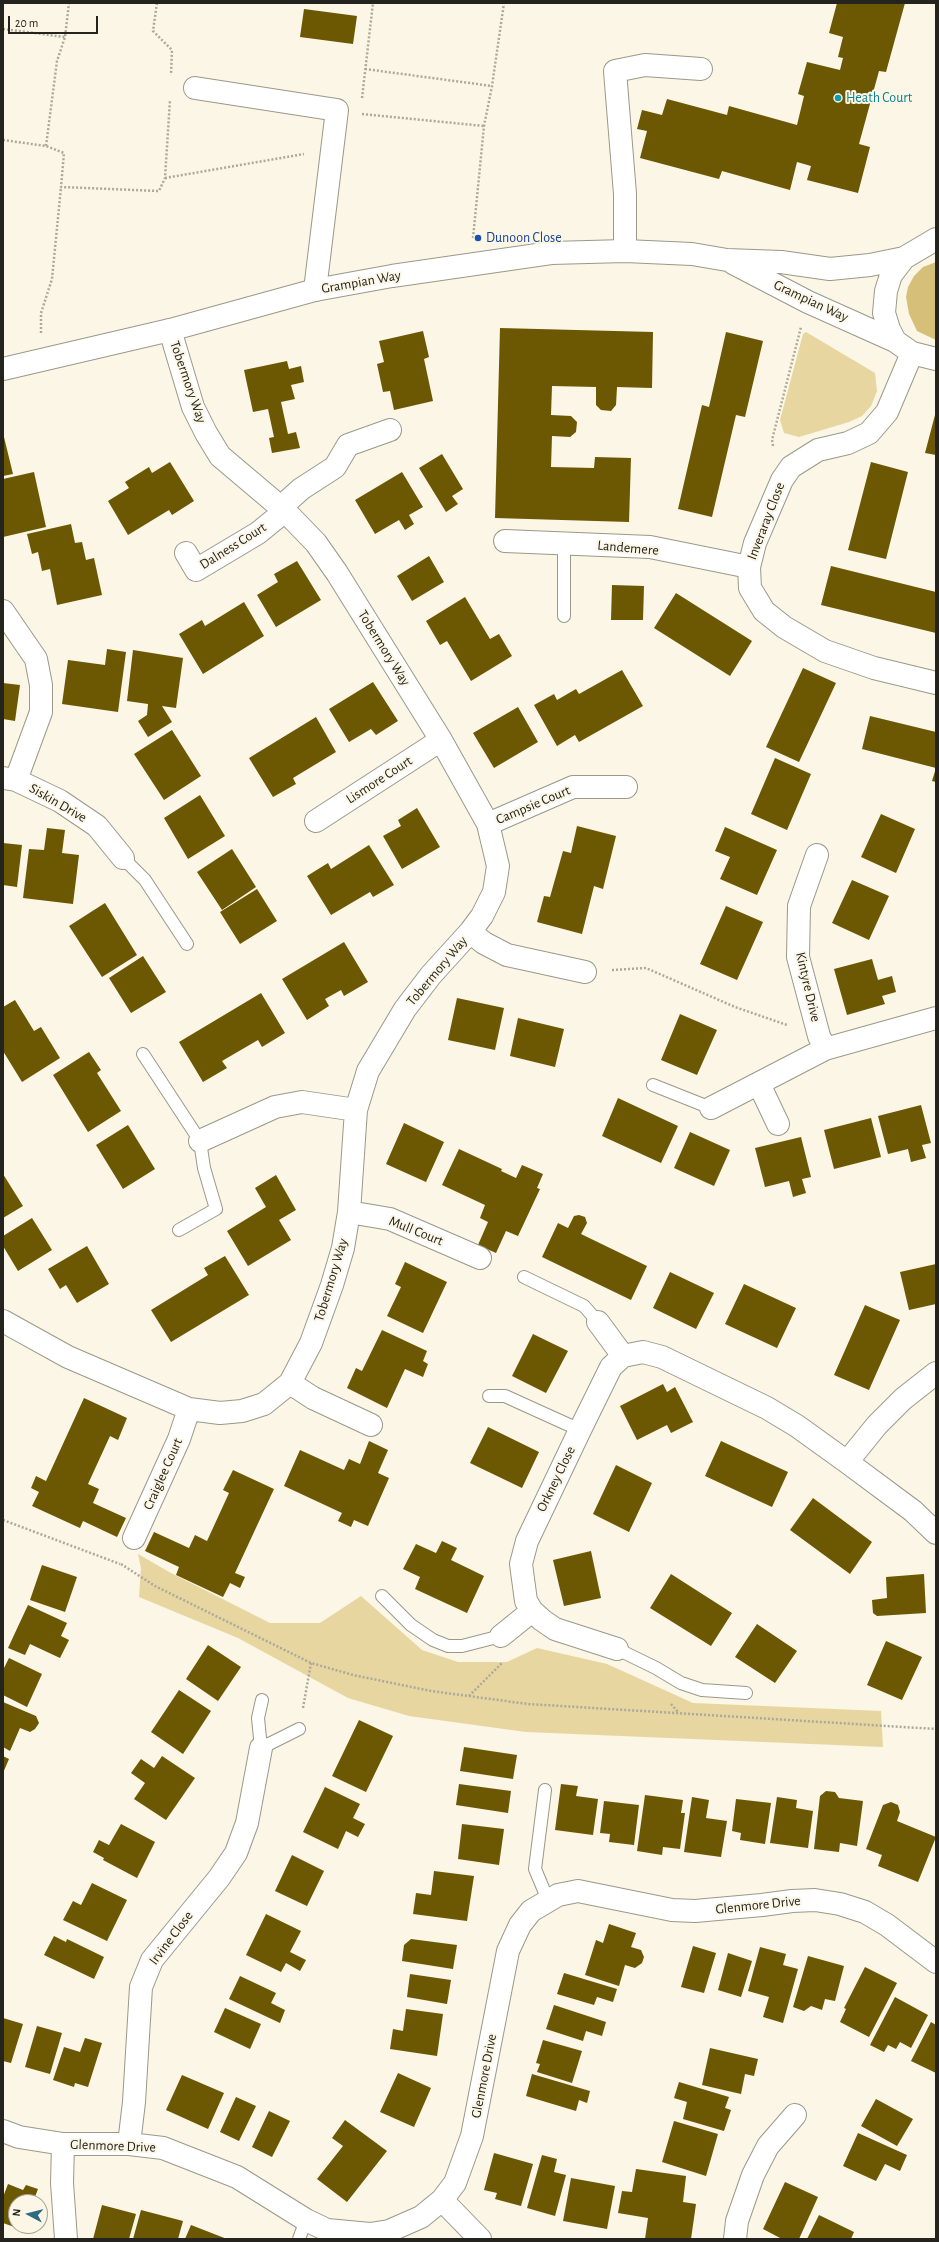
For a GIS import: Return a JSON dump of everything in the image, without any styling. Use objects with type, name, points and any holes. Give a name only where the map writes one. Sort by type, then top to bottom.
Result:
[{"type":"street","points":[[625,251],[624,194],[615,71],[645,64],[701,69]]},
{"type":"street","points":[[195,88],[353,107],[333,149],[315,290]]},
{"type":"street","points":[[904,347],[889,329],[884,313],[886,291],[892,275],[904,258],[930,242],[936,227]]},
{"type":"street","name":"Grampian Way","points":[[3,369],[39,359],[170,330],[315,290],[477,263],[551,253],[625,251],[692,254],[727,260],[781,262],[830,269],[870,265],[904,258]]},
{"type":"street","name":"Grampian Way","points":[[727,260],[808,302],[904,347],[936,360]]},
{"type":"street","name":"Tobermory Way","points":[[3,1321],[68,1357],[189,1409],[220,1413],[242,1411],[264,1404],[290,1383],[310,1343],[332,1285],[343,1248],[349,1212],[356,1110],[368,1071],[405,1009],[431,975],[470,932],[482,916],[494,892],[498,866],[488,824],[441,740],[337,573],[316,543],[283,509],[220,456],[209,439],[193,407],[170,330]]},
{"type":"street","name":"Inveraray Close","points":[[904,347],[887,412],[869,433],[848,443],[818,450],[791,466],[782,480],[755,543],[748,568],[750,588],[764,611],[784,627],[826,651],[874,668],[936,683]]},
{"type":"street","points":[[283,509],[301,489],[335,467],[348,445],[390,430]]},
{"type":"street","name":"Dalness Court","points":[[186,553],[196,570],[258,533],[283,509]]},
{"type":"street","name":"Landemere","points":[[505,541],[650,547],[748,568]]},
{"type":"street","points":[[3,612],[36,659],[41,685],[41,712],[9,779]]},
{"type":"street","name":"Lismore Court","points":[[316,821],[441,740]]},
{"type":"street","name":"Siskin Drive","points":[[9,779],[60,801],[97,826],[123,858]]},
{"type":"street","name":"Campsie Court","points":[[488,824],[574,787],[626,786]]},
{"type":"street","name":"Kintyre Drive","points":[[817,855],[799,906],[798,957],[822,1042]]},
{"type":"street","points":[[470,932],[507,955],[585,972]]},
{"type":"street","points":[[711,1108],[759,1084],[822,1042],[936,1018]]},
{"type":"street","points":[[759,1084],[778,1124]]},
{"type":"street","points":[[200,1141],[275,1107],[302,1102],[356,1110]]},
{"type":"street","name":"Mull Court","points":[[349,1212],[390,1219],[480,1258]]},
{"type":"street","points":[[598,1322],[623,1356],[642,1352],[662,1357],[768,1408],[797,1426],[913,1511],[936,1533]]},
{"type":"street","name":"Orkney Close","points":[[617,1649],[555,1629],[542,1620],[532,1611],[526,1601],[522,1584],[521,1564],[527,1541],[580,1430],[611,1367],[623,1356]]},
{"type":"street","points":[[847,1462],[887,1414],[903,1399],[936,1373]]},
{"type":"street","points":[[290,1383],[313,1398],[371,1425]]},
{"type":"street","name":"Craiglee Court","points":[[134,1538],[179,1439],[189,1409]]},
{"type":"street","points":[[501,1636],[532,1611]]},
{"type":"street","name":"Irvine Close","points":[[128,2144],[134,2102],[141,1986],[152,1960],[219,1878],[236,1853],[247,1822],[261,1748]]},
{"type":"street","name":"Glenmore Drive","points":[[3,2131],[19,2137],[62,2144],[128,2144],[163,2148],[238,2177],[303,2230],[327,2230],[370,2234],[383,2232],[407,2225],[421,2217],[442,2200],[455,2183],[472,2136],[508,1951],[520,1925],[528,1916],[558,1894],[578,1891],[672,1910],[695,1911],[815,1900],[840,1904],[865,1912],[887,1925],[936,1962]]},
{"type":"street","points":[[735,2239],[737,2221],[752,2174],[768,2146],[795,2115]]},
{"type":"street","points":[[62,2144],[62,2183],[66,2239]]},
{"type":"street","points":[[442,2200],[480,2239]]},
{"type":"lane","points":[[564,543],[564,616]]},
{"type":"lane","points":[[123,858],[145,880],[187,944]]},
{"type":"lane","points":[[143,1054],[200,1141],[204,1168],[216,1209],[179,1230]]},
{"type":"lane","points":[[653,1085],[711,1108]]},
{"type":"lane","points":[[524,1277],[584,1306],[598,1322]]},
{"type":"lane","points":[[489,1396],[505,1396],[580,1430]]},
{"type":"lane","points":[[382,1596],[411,1625],[433,1640],[448,1646],[462,1646],[501,1636]]},
{"type":"lane","points":[[617,1649],[656,1668],[681,1684],[702,1690],[746,1693]]},
{"type":"lane","points":[[262,1700],[258,1718],[261,1748],[299,1730]]},
{"type":"lane","points":[[545,1790],[536,1869],[548,1900]]},
{"type":"path","points":[[46,146],[57,61],[65,38],[69,3]]},
{"type":"path","points":[[157,3],[153,31],[172,50],[172,78]]},
{"type":"path","points":[[373,3],[365,69],[353,107],[368,116],[484,126]]},
{"type":"path","points":[[477,263],[472,236],[484,126],[492,86],[504,3]]},
{"type":"path","points":[[3,29],[65,38]]},
{"type":"path","points":[[365,69],[492,86]]},
{"type":"path","points":[[62,187],[159,191],[164,178],[171,92]]},
{"type":"path","points":[[3,140],[46,146],[64,153],[62,187],[52,278],[41,313],[39,359]]},
{"type":"path","points":[[164,178],[333,149]]},
{"type":"path","points":[[782,480],[772,440],[808,302]]},
{"type":"path","points":[[585,972],[646,968],[735,1007],[822,1042]]},
{"type":"path","points":[[3,1520],[121,1564],[156,1586],[311,1663],[353,1675],[468,1697],[528,1704],[936,1729]]},
{"type":"path","points":[[121,1564],[134,1538]]},
{"type":"path","points":[[468,1697],[505,1661],[501,1636]]},
{"type":"path","points":[[299,1730],[311,1663]]},
{"type":"shaded area","points":[[936,262],[936,340],[917,331],[909,314],[906,297],[908,287],[914,276],[923,267]]},
{"type":"shaded area","points":[[806,332],[875,373],[877,391],[871,406],[862,416],[849,422],[799,437],[784,433],[780,420],[803,334]]},
{"type":"shaded area","points":[[138,1554],[169,1572],[270,1623],[320,1623],[361,1596],[422,1650],[458,1662],[507,1662],[537,1648],[607,1664],[693,1703],[881,1711],[883,1747],[526,1732],[409,1716],[348,1698],[238,1638],[139,1597],[141,1568]]},
{"type":"building","name":"Heath Court","points":[[837,3],[905,3],[886,72],[879,71],[859,144],[870,147],[858,193],[807,180],[811,166],[797,162],[790,190],[722,171],[719,179],[640,158],[647,131],[637,129],[642,110],[662,115],[667,99],[727,115],[729,106],[797,125],[804,96],[798,94],[807,62],[840,70],[843,58],[838,57],[843,37],[829,33]]},
{"type":"building","points":[[304,9],[357,16],[353,44],[300,37]]},
{"type":"building","points":[[500,328],[653,332],[652,388],[617,387],[616,405],[611,411],[601,410],[596,405],[596,387],[552,386],[551,415],[571,416],[577,422],[576,432],[570,437],[552,436],[551,467],[594,468],[595,457],[631,458],[629,522],[495,518]]},
{"type":"building","points":[[423,331],[429,357],[424,359],[433,401],[394,410],[390,391],[383,392],[377,364],[384,362],[379,341]]},
{"type":"building","points":[[726,332],[763,341],[745,417],[736,415],[712,517],[678,509],[702,405],[709,407]]},
{"type":"building","points":[[287,361],[289,369],[301,366],[304,382],[291,385],[295,399],[281,402],[288,434],[296,432],[300,448],[272,453],[269,438],[274,437],[268,409],[253,412],[244,370]]},
{"type":"building","points":[[936,415],[936,455],[925,453]]},
{"type":"building","points":[[3,433],[13,474],[3,476]]},
{"type":"building","points":[[442,454],[463,489],[452,496],[458,504],[446,512],[419,468]]},
{"type":"building","points":[[170,462],[194,501],[172,515],[169,510],[128,535],[108,501],[129,488],[125,482],[149,467],[152,473]]},
{"type":"building","points":[[871,462],[908,472],[886,559],[848,550]]},
{"type":"building","points":[[34,472],[46,527],[3,537],[3,479]]},
{"type":"building","points":[[402,472],[423,507],[409,515],[414,524],[405,530],[399,520],[375,534],[355,500]]},
{"type":"building","points":[[71,524],[75,543],[82,542],[86,560],[94,558],[102,595],[57,605],[50,569],[42,571],[38,552],[32,554],[27,534]]},
{"type":"building","points":[[429,556],[444,582],[412,601],[397,576]]},
{"type":"building","points":[[297,561],[321,600],[276,627],[257,595],[278,582],[274,574]]},
{"type":"building","points":[[831,566],[936,592],[936,633],[821,605]]},
{"type":"building","points":[[612,585],[644,586],[643,620],[611,620]]},
{"type":"building","points":[[676,593],[752,641],[730,676],[654,628]]},
{"type":"building","points":[[465,597],[490,639],[499,634],[512,656],[471,681],[447,641],[440,645],[426,621]]},
{"type":"building","points":[[244,602],[264,636],[203,674],[179,634],[202,620],[205,626]]},
{"type":"building","points":[[107,649],[126,652],[118,712],[62,704],[68,660],[105,665]]},
{"type":"building","points":[[133,650],[183,658],[176,708],[162,706],[172,722],[148,737],[138,721],[147,715],[148,704],[127,701]]},
{"type":"building","points":[[803,668],[836,683],[799,762],[766,747]]},
{"type":"building","points":[[622,670],[643,706],[579,742],[575,735],[557,746],[534,705],[554,694],[557,700],[576,689],[579,694]]},
{"type":"building","points":[[373,682],[398,721],[376,735],[371,729],[349,742],[329,709]]},
{"type":"building","points":[[3,683],[20,685],[15,721],[3,719]]},
{"type":"building","points":[[518,707],[538,742],[494,768],[473,733]]},
{"type":"building","points":[[870,716],[936,732],[936,768],[862,749]]},
{"type":"building","points":[[316,717],[336,752],[293,778],[296,784],[273,797],[249,758]]},
{"type":"building","points":[[172,730],[201,776],[164,800],[134,754]]},
{"type":"building","points":[[775,758],[811,774],[787,830],[751,814]]},
{"type":"building","points":[[936,768],[936,782],[932,781]]},
{"type":"building","points":[[200,795],[225,836],[188,859],[164,818]]},
{"type":"building","points":[[417,808],[440,847],[402,869],[383,836],[401,826],[398,820]]},
{"type":"building","points":[[881,814],[915,829],[896,873],[861,857]]},
{"type":"building","points":[[577,826],[616,836],[603,889],[594,886],[582,934],[537,922],[544,896],[550,897],[563,851],[571,853]]},
{"type":"building","points":[[725,827],[777,850],[757,895],[720,879],[730,857],[715,851]]},
{"type":"building","points":[[47,828],[65,830],[62,853],[79,855],[73,904],[23,898],[29,849],[44,850]]},
{"type":"building","points":[[3,843],[22,845],[17,887],[3,885]]},
{"type":"building","points":[[369,845],[394,885],[373,897],[370,892],[331,915],[307,876],[328,863],[331,869]]},
{"type":"building","points":[[232,849],[256,887],[222,910],[197,872]]},
{"type":"building","points":[[852,880],[889,896],[869,940],[832,923]]},
{"type":"building","points":[[257,889],[277,921],[240,944],[220,912]]},
{"type":"building","points":[[105,903],[137,955],[102,977],[69,926]]},
{"type":"building","points":[[726,906],[763,922],[737,980],[700,964]]},
{"type":"building","points":[[344,942],[368,982],[344,996],[341,990],[325,999],[329,1006],[307,1020],[282,979]]},
{"type":"building","points":[[143,956],[166,992],[131,1013],[109,978]]},
{"type":"building","points":[[872,959],[878,980],[892,976],[896,992],[882,996],[885,1004],[847,1015],[834,969]]},
{"type":"building","points":[[261,993],[285,1033],[262,1047],[258,1040],[222,1061],[227,1068],[203,1082],[179,1042]]},
{"type":"building","points":[[457,998],[504,1008],[495,1050],[448,1040]]},
{"type":"building","points":[[15,1000],[34,1031],[41,1027],[60,1058],[22,1082],[3,1051],[3,1007]]},
{"type":"building","points":[[680,1014],[717,1030],[697,1075],[661,1060]]},
{"type":"building","points":[[518,1018],[564,1029],[555,1067],[510,1056]]},
{"type":"building","points":[[89,1052],[101,1070],[97,1073],[121,1111],[88,1132],[53,1075]]},
{"type":"building","points":[[618,1098],[678,1126],[661,1163],[602,1136]]},
{"type":"building","points":[[921,1105],[931,1143],[922,1145],[926,1158],[911,1162],[908,1149],[888,1154],[878,1116]]},
{"type":"building","points":[[871,1118],[881,1157],[834,1169],[824,1130]]},
{"type":"building","points":[[404,1123],[444,1142],[426,1182],[386,1164]]},
{"type":"building","points":[[128,1125],[155,1169],[123,1189],[96,1145]]},
{"type":"building","points":[[690,1132],[730,1150],[714,1186],[674,1168]]},
{"type":"building","points":[[801,1137],[811,1177],[802,1179],[806,1193],[793,1197],[789,1181],[765,1187],[755,1148]]},
{"type":"building","points":[[459,1149],[502,1169],[501,1171],[516,1178],[522,1165],[543,1174],[537,1188],[540,1189],[518,1236],[506,1231],[496,1253],[478,1245],[488,1222],[480,1218],[485,1205],[442,1185]]},
{"type":"building","points":[[3,1174],[23,1206],[3,1218]]},
{"type":"building","points":[[276,1175],[296,1210],[279,1220],[291,1240],[248,1266],[227,1231],[266,1207],[255,1188]]},
{"type":"building","points":[[579,1215],[585,1217],[587,1223],[581,1234],[647,1266],[631,1300],[542,1257],[558,1223],[568,1228],[574,1216]]},
{"type":"building","points":[[32,1218],[52,1250],[18,1271],[3,1246],[3,1236]]},
{"type":"building","points":[[87,1246],[109,1284],[77,1303],[66,1285],[60,1289],[48,1269]]},
{"type":"building","points":[[225,1256],[249,1295],[171,1342],[151,1310],[208,1275],[204,1268]]},
{"type":"building","points":[[405,1262],[447,1282],[423,1333],[387,1316],[401,1287],[395,1284]]},
{"type":"building","points":[[936,1264],[936,1304],[909,1310],[900,1272]]},
{"type":"building","points":[[670,1272],[714,1293],[696,1329],[653,1308]]},
{"type":"building","points":[[744,1284],[796,1308],[777,1348],[725,1324]]},
{"type":"building","points":[[865,1305],[900,1320],[869,1390],[834,1375]]},
{"type":"building","points":[[382,1330],[427,1351],[423,1361],[428,1364],[423,1377],[405,1369],[387,1408],[347,1388],[356,1368],[362,1371]]},
{"type":"building","points":[[533,1334],[568,1351],[546,1393],[512,1376]]},
{"type":"building","points":[[663,1384],[667,1392],[675,1387],[693,1422],[671,1433],[667,1425],[637,1440],[620,1406]]},
{"type":"building","points":[[84,1398],[127,1418],[118,1440],[110,1436],[88,1484],[99,1489],[93,1503],[126,1518],[117,1537],[83,1521],[80,1528],[32,1506],[39,1492],[31,1488],[36,1476],[46,1481]]},
{"type":"building","points":[[488,1427],[539,1452],[522,1488],[470,1463]]},
{"type":"building","points":[[369,1441],[388,1450],[378,1473],[389,1478],[368,1526],[354,1520],[351,1527],[338,1521],[342,1513],[284,1486],[300,1450],[344,1470],[349,1459],[360,1464]]},
{"type":"building","points":[[721,1441],[788,1472],[772,1507],[705,1476]]},
{"type":"building","points":[[616,1465],[652,1483],[629,1532],[593,1514]]},
{"type":"building","points":[[233,1470],[274,1489],[235,1573],[245,1577],[240,1588],[230,1583],[223,1597],[176,1575],[179,1567],[145,1551],[154,1532],[189,1548],[195,1535],[207,1541],[229,1493],[223,1490]]},
{"type":"building","points":[[813,1498],[872,1542],[850,1574],[790,1530]]},
{"type":"building","points":[[442,1541],[457,1548],[451,1560],[484,1576],[467,1613],[415,1589],[420,1577],[403,1569],[416,1544],[436,1553]]},
{"type":"building","points":[[591,1551],[601,1598],[564,1606],[553,1560]]},
{"type":"building","points":[[42,1565],[77,1577],[65,1612],[30,1600]]},
{"type":"building","points":[[671,1574],[732,1613],[711,1646],[650,1608]]},
{"type":"building","points":[[924,1574],[926,1613],[877,1616],[873,1613],[872,1600],[887,1598],[886,1577]]},
{"type":"building","points":[[28,1605],[67,1623],[61,1636],[69,1640],[60,1658],[30,1644],[25,1655],[8,1648]]},
{"type":"building","points":[[757,1624],[797,1651],[775,1683],[735,1657]]},
{"type":"building","points":[[886,1641],[922,1657],[902,1700],[867,1685]]},
{"type":"building","points":[[208,1645],[241,1667],[218,1701],[186,1679]]},
{"type":"building","points":[[9,1658],[42,1674],[27,1707],[3,1695],[3,1670]]},
{"type":"building","points":[[179,1690],[211,1711],[183,1754],[151,1732]]},
{"type":"building","points":[[3,1702],[36,1716],[39,1723],[35,1729],[30,1732],[20,1728],[10,1751],[3,1747]]},
{"type":"building","points":[[359,1720],[393,1736],[366,1792],[332,1776]]},
{"type":"building","points":[[464,1747],[517,1755],[513,1779],[460,1771]]},
{"type":"building","points":[[3,1756],[9,1759],[3,1773]]},
{"type":"building","points":[[162,1756],[195,1778],[166,1820],[134,1799],[145,1783],[131,1773],[141,1759],[154,1768]]},
{"type":"building","points":[[459,1784],[511,1791],[508,1813],[456,1805]]},
{"type":"building","points":[[561,1784],[578,1786],[576,1796],[598,1799],[593,1835],[555,1830]]},
{"type":"building","points":[[325,1787],[360,1804],[353,1818],[365,1824],[358,1837],[346,1831],[338,1849],[303,1832]]},
{"type":"building","points":[[826,1791],[835,1792],[839,1798],[863,1801],[857,1846],[840,1843],[839,1852],[814,1849],[820,1796]]},
{"type":"building","points":[[645,1795],[683,1800],[681,1813],[685,1813],[680,1849],[663,1847],[662,1855],[637,1851]]},
{"type":"building","points":[[692,1797],[709,1800],[706,1818],[727,1821],[721,1857],[684,1852]]},
{"type":"building","points":[[777,1797],[797,1800],[796,1808],[813,1811],[808,1848],[770,1843]]},
{"type":"building","points":[[736,1799],[771,1803],[765,1844],[740,1840],[741,1833],[732,1831]]},
{"type":"building","points":[[604,1801],[639,1805],[634,1845],[609,1842],[610,1834],[600,1833]]},
{"type":"building","points":[[891,1802],[898,1805],[900,1812],[897,1821],[936,1837],[918,1882],[878,1866],[882,1855],[866,1849],[883,1805]]},
{"type":"building","points":[[121,1824],[155,1842],[137,1878],[103,1860],[104,1858],[93,1852],[99,1840],[109,1845]]},
{"type":"building","points":[[462,1824],[504,1829],[499,1865],[458,1859]]},
{"type":"building","points":[[292,1855],[324,1871],[307,1906],[275,1891]]},
{"type":"building","points":[[434,1871],[474,1876],[467,1921],[413,1914],[416,1893],[431,1895]]},
{"type":"building","points":[[92,1883],[127,1900],[107,1941],[63,1920],[73,1901],[81,1905]]},
{"type":"building","points":[[266,1914],[301,1931],[290,1952],[306,1960],[300,1971],[286,1963],[281,1972],[246,1955]]},
{"type":"building","points":[[609,1924],[636,1933],[631,1947],[641,1950],[644,1957],[642,1963],[635,1968],[625,1965],[619,1986],[585,1975],[596,1940],[603,1943]]},
{"type":"building","points":[[54,1936],[66,1942],[67,1939],[104,1957],[94,1979],[44,1955]]},
{"type":"building","points":[[411,1939],[457,1945],[453,1969],[402,1961],[404,1945]]},
{"type":"building","points":[[693,1946],[716,1953],[704,1993],[681,1987]]},
{"type":"building","points":[[760,1947],[786,1954],[783,1965],[798,1969],[783,2023],[763,2017],[769,1997],[748,1991]]},
{"type":"building","points":[[728,1953],[752,1961],[741,1997],[718,1990]]},
{"type":"building","points":[[808,1956],[844,1966],[835,2001],[825,1999],[822,2010],[811,2006],[804,2011],[793,2007]]},
{"type":"building","points":[[865,1967],[897,1983],[869,2037],[840,2022],[846,2009],[844,2008]]},
{"type":"building","points":[[564,1973],[617,1989],[613,2002],[597,1997],[594,2005],[557,1994]]},
{"type":"building","points":[[410,1974],[451,1980],[447,2004],[407,1997]]},
{"type":"building","points":[[240,1976],[276,1993],[271,2003],[285,2010],[280,2023],[229,1999]]},
{"type":"building","points":[[895,1997],[928,2015],[911,2048],[900,2042],[896,2049],[888,2045],[884,2052],[870,2045]]},
{"type":"building","points":[[554,2005],[606,2022],[602,2036],[586,2031],[583,2041],[546,2029]]},
{"type":"building","points":[[225,2008],[261,2024],[250,2049],[214,2032]]},
{"type":"building","points":[[406,2009],[443,2014],[437,2056],[390,2049],[393,2029],[403,2031]]},
{"type":"building","points":[[3,2018],[23,2024],[11,2063],[3,2061]]},
{"type":"building","points":[[931,2022],[936,2025],[936,2073],[911,2061]]},
{"type":"building","points":[[37,2026],[62,2033],[50,2074],[25,2067]]},
{"type":"building","points":[[85,2038],[102,2043],[88,2087],[75,2083],[74,2087],[53,2080],[64,2047],[80,2052]]},
{"type":"building","points":[[543,2040],[582,2051],[572,2083],[537,2072],[540,2064],[536,2063]]},
{"type":"building","points":[[710,2048],[758,2059],[754,2076],[745,2074],[741,2094],[702,2085]]},
{"type":"building","points":[[398,2073],[431,2088],[414,2127],[380,2112]]},
{"type":"building","points":[[532,2074],[590,2091],[587,2103],[579,2100],[576,2111],[526,2096]]},
{"type":"building","points":[[182,2075],[224,2093],[208,2129],[166,2110]]},
{"type":"building","points":[[679,2082],[729,2097],[725,2108],[731,2110],[724,2131],[683,2119],[687,2102],[674,2098]]},
{"type":"building","points":[[236,2097],[256,2106],[239,2141],[220,2132]]},
{"type":"building","points":[[876,2099],[913,2119],[897,2146],[861,2126]]},
{"type":"building","points":[[269,2111],[290,2121],[272,2157],[252,2147]]},
{"type":"building","points":[[345,2120],[387,2151],[347,2202],[317,2179],[343,2146],[332,2138]]},
{"type":"building","points":[[674,2121],[718,2134],[706,2176],[662,2162]]},
{"type":"building","points":[[858,2133],[907,2155],[900,2171],[885,2164],[876,2181],[843,2166]]},
{"type":"building","points":[[494,2153],[533,2164],[521,2206],[495,2199],[497,2193],[484,2190]]},
{"type":"building","points":[[542,2155],[557,2159],[554,2172],[566,2175],[555,2216],[527,2208]]},
{"type":"building","points":[[636,2169],[686,2176],[683,2202],[696,2204],[691,2239],[645,2239],[648,2218],[618,2213],[622,2191],[632,2192]]},
{"type":"building","points":[[571,2178],[615,2186],[607,2229],[563,2221]]},
{"type":"building","points":[[785,2182],[818,2197],[799,2239],[782,2239],[763,2229]]},
{"type":"building","points":[[8,2184],[23,2190],[26,2185],[38,2189],[36,2194],[8,2194],[8,2225],[3,2223],[3,2197]]},
{"type":"building","points":[[102,2205],[136,2214],[129,2239],[93,2239]]},
{"type":"building","points":[[141,2210],[183,2221],[178,2239],[133,2239]]},
{"type":"building","points":[[819,2215],[854,2232],[851,2239],[807,2239]]},
{"type":"building","points":[[191,2225],[227,2239],[185,2239]]},
{"type":"place","name":"Heath Court","points":[[838,98]]},
{"type":"place","name":"Dunoon Close","points":[[478,238]]}]
